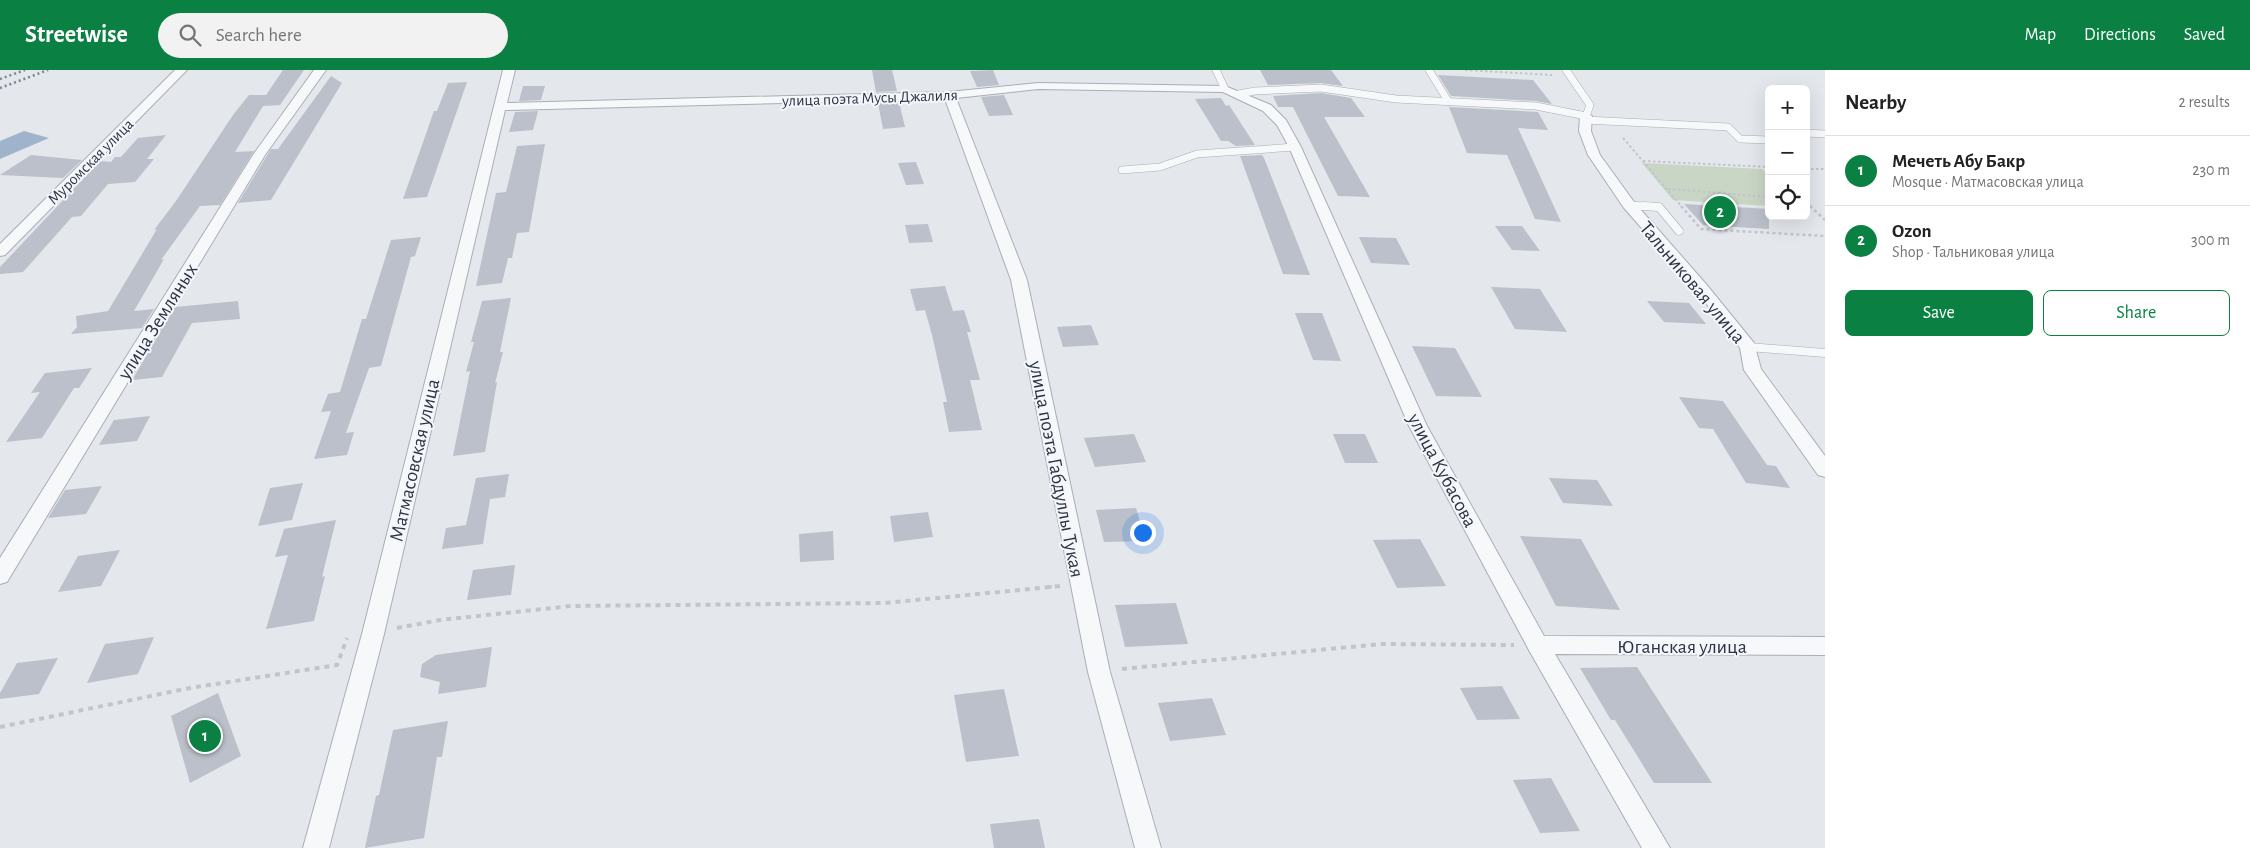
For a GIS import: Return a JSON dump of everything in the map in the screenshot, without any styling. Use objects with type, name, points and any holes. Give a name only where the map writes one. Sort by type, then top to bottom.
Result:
[{"type":"street","name":"Муромская улица","points":[[0,252],[181,70]]},
{"type":"street","name":"улица Земляных","points":[[0,576],[259,155],[320,70]]},
{"type":"street","name":"Матмасовская улица","points":[[316,848],[373,634],[509,70]]},
{"type":"street","name":"улица поэта Мусы Джалиля","points":[[499,107],[949,96],[1037,81],[1232,92]]},
{"type":"street","name":"улица Кубасова","points":[[1232,92],[1267,108],[1282,123],[1295,147],[1418,426],[1538,645],[1657,848]]},
{"type":"street","name":"улица поэта Габдуллы Тукая","points":[[949,96],[1019,280],[1099,672],[1148,848]]},
{"type":"street","name":"Тальниковая улица","points":[[1585,118],[1585,131],[1594,155],[1629,206],[1701,288],[1748,347],[1753,370],[1824,468]]},
{"type":"street","name":"Юганская улица","points":[[1538,645],[1825,646]]},
{"type":"lane","points":[[1216,70],[1232,92],[1321,88],[1396,99],[1536,106],[1585,118],[1609,121],[1728,127],[1740,139],[1765,140]]},
{"type":"lane","points":[[1428,70],[1448,102]]},
{"type":"lane","points":[[1566,70],[1590,105],[1585,118]]},
{"type":"lane","points":[[1810,133],[1825,134]]},
{"type":"lane","points":[[1122,170],[1160,167],[1197,154],[1295,147]]},
{"type":"lane","points":[[1629,206],[1659,207],[1679,231]]},
{"type":"lane","points":[[1748,347],[1825,354]]},
{"type":"path","points":[[1465,70],[1571,77]]},
{"type":"path","points":[[1609,121],[1701,229],[1825,236]]},
{"type":"path","points":[[1643,161],[1765,167]]},
{"type":"path","points":[[1810,169],[1825,169]]},
{"type":"path","points":[[1668,190],[1765,197]]},
{"type":"path","points":[[1810,206],[1825,219]]},
{"type":"path","points":[[0,727],[190,688],[337,665],[347,638],[373,634],[417,623],[571,606],[884,603],[1081,585]]},
{"type":"path","points":[[1099,672],[1382,644],[1538,645]]},
{"type":"green space","points":[[1642,163],[1762,169],[1765,172],[1765,206],[1673,200]]},
{"type":"water","points":[[24,131],[49,138],[0,159],[0,141]]},
{"type":"building","points":[[283,70],[304,70],[280,105],[263,106],[235,152],[254,151],[220,205],[200,206],[161,260],[164,259],[134,311],[154,309],[142,328],[71,334],[77,327],[76,316],[108,311],[157,229],[154,230],[176,201],[233,115],[249,95],[266,95]]},
{"type":"building","points":[[872,70],[892,70],[897,91],[876,92]]},
{"type":"building","points":[[993,70],[999,85],[977,87],[970,71]]},
{"type":"building","points":[[1260,70],[1331,70],[1343,86],[1321,83],[1268,85]]},
{"type":"building","points":[[1438,75],[1533,80],[1552,104],[1536,101],[1451,96]]},
{"type":"building","points":[[331,76],[342,83],[271,200],[238,203],[271,149],[278,149]]},
{"type":"building","points":[[467,82],[427,197],[403,199],[434,111],[437,111],[448,83]]},
{"type":"building","points":[[523,86],[545,86],[541,100],[519,101]]},
{"type":"building","points":[[1321,93],[1351,98],[1365,117],[1324,117],[1370,197],[1338,196],[1293,107],[1278,107],[1273,96]]},
{"type":"building","points":[[1004,95],[1013,115],[989,116],[981,97]]},
{"type":"building","points":[[1221,98],[1226,106],[1229,105],[1255,145],[1236,146],[1228,141],[1221,141],[1195,99]]},
{"type":"building","points":[[899,102],[905,127],[883,129],[878,103]]},
{"type":"building","points":[[1449,107],[1538,112],[1548,130],[1518,128],[1561,222],[1535,219],[1507,155],[1467,153]]},
{"type":"building","points":[[538,111],[533,130],[509,132],[515,112]]},
{"type":"building","points":[[166,135],[147,159],[154,159],[135,182],[108,184],[81,216],[72,217],[23,272],[0,274],[0,267],[100,161],[111,162],[115,157],[121,157],[138,138]]},
{"type":"building","points":[[545,144],[529,232],[517,233],[512,258],[508,258],[502,283],[476,286],[496,193],[506,192],[517,146]]},
{"type":"building","points":[[31,155],[82,160],[63,178],[0,175]]},
{"type":"building","points":[[1262,155],[1310,275],[1283,274],[1240,156]]},
{"type":"building","points":[[916,162],[924,184],[906,185],[898,163]]},
{"type":"building","points":[[1684,204],[1765,209],[1765,220],[1769,220],[1769,229],[1703,225]]},
{"type":"building","points":[[928,224],[933,242],[909,243],[905,225]]},
{"type":"building","points":[[1495,226],[1522,226],[1540,251],[1512,250]]},
{"type":"building","points":[[421,237],[415,256],[411,257],[381,366],[369,368],[346,433],[354,432],[347,455],[314,459],[331,411],[321,412],[328,394],[340,392],[362,319],[366,319],[391,240]]},
{"type":"building","points":[[1359,237],[1396,238],[1410,265],[1371,263]]},
{"type":"building","points":[[945,286],[953,311],[964,310],[971,332],[967,332],[980,380],[970,380],[982,430],[949,432],[943,402],[947,402],[932,335],[925,310],[916,311],[910,289]]},
{"type":"building","points":[[1491,287],[1540,289],[1567,332],[1515,329]]},
{"type":"building","points":[[511,298],[500,352],[503,352],[495,383],[497,382],[485,452],[453,456],[470,371],[466,372],[474,342],[471,342],[482,301]]},
{"type":"building","points":[[238,301],[240,319],[192,323],[162,377],[132,380],[175,307]]},
{"type":"building","points":[[1647,301],[1689,303],[1706,324],[1664,322]]},
{"type":"building","points":[[1295,313],[1322,313],[1341,361],[1313,360]]},
{"type":"building","points":[[1091,325],[1099,345],[1063,347],[1057,327]]},
{"type":"building","points":[[1412,346],[1455,348],[1482,397],[1436,396]]},
{"type":"building","points":[[92,368],[79,388],[74,388],[42,438],[6,442],[40,392],[31,393],[45,373]]},
{"type":"building","points":[[1679,397],[1723,401],[1767,465],[1776,466],[1790,488],[1746,483],[1713,429],[1699,428]]},
{"type":"building","points":[[150,416],[137,441],[99,445],[114,420]]},
{"type":"building","points":[[1134,434],[1146,462],[1095,467],[1084,438]]},
{"type":"building","points":[[1333,434],[1365,434],[1378,463],[1345,463]]},
{"type":"building","points":[[509,474],[505,497],[490,499],[483,544],[442,549],[446,528],[466,525],[476,478]]},
{"type":"building","points":[[1549,478],[1597,480],[1613,506],[1563,503]]},
{"type":"building","points":[[303,483],[292,520],[258,526],[270,488]]},
{"type":"building","points":[[102,486],[86,514],[48,518],[65,490]]},
{"type":"building","points":[[1136,508],[1146,541],[1104,542],[1096,510]]},
{"type":"building","points":[[928,512],[933,537],[894,542],[890,516]]},
{"type":"building","points":[[336,520],[322,577],[325,576],[314,621],[266,629],[288,555],[275,557],[284,529]]},
{"type":"building","points":[[833,531],[834,560],[800,562],[799,534]]},
{"type":"building","points":[[1520,536],[1581,539],[1620,610],[1556,606]]},
{"type":"building","points":[[1420,539],[1446,586],[1397,588],[1373,540]]},
{"type":"building","points":[[120,550],[101,586],[58,592],[78,556]]},
{"type":"building","points":[[515,565],[511,595],[467,600],[473,570]]},
{"type":"building","points":[[1176,603],[1188,644],[1125,647],[1115,605]]},
{"type":"building","points":[[154,637],[138,674],[87,683],[105,644]]},
{"type":"building","points":[[492,647],[486,687],[438,694],[440,682],[420,677],[422,664],[436,655]]},
{"type":"building","points":[[58,658],[39,694],[0,699],[0,693],[17,663]]},
{"type":"building","points":[[1637,667],[1712,783],[1654,783],[1615,720],[1611,720],[1580,668]]},
{"type":"building","points":[[1502,686],[1520,719],[1477,720],[1460,688]]},
{"type":"building","points":[[1004,689],[1019,756],[966,762],[954,695]]},
{"type":"building","points":[[218,693],[241,756],[190,783],[171,716]]},
{"type":"building","points":[[1212,698],[1226,735],[1170,741],[1158,703]]},
{"type":"building","points":[[448,721],[442,757],[437,757],[424,838],[365,848],[393,730]]},
{"type":"building","points":[[1551,778],[1580,831],[1540,833],[1513,780]]},
{"type":"building","points":[[1039,819],[1045,848],[994,848],[990,824]]},
{"type":"railway","points":[[0,79],[25,70]]},
{"type":"railway","points":[[0,88],[48,70]]},
{"type":"place","name":"Ozon","points":[[1720,212]]},
{"type":"place","name":"Мечеть Абу Бакр","points":[[205,736]]}]
